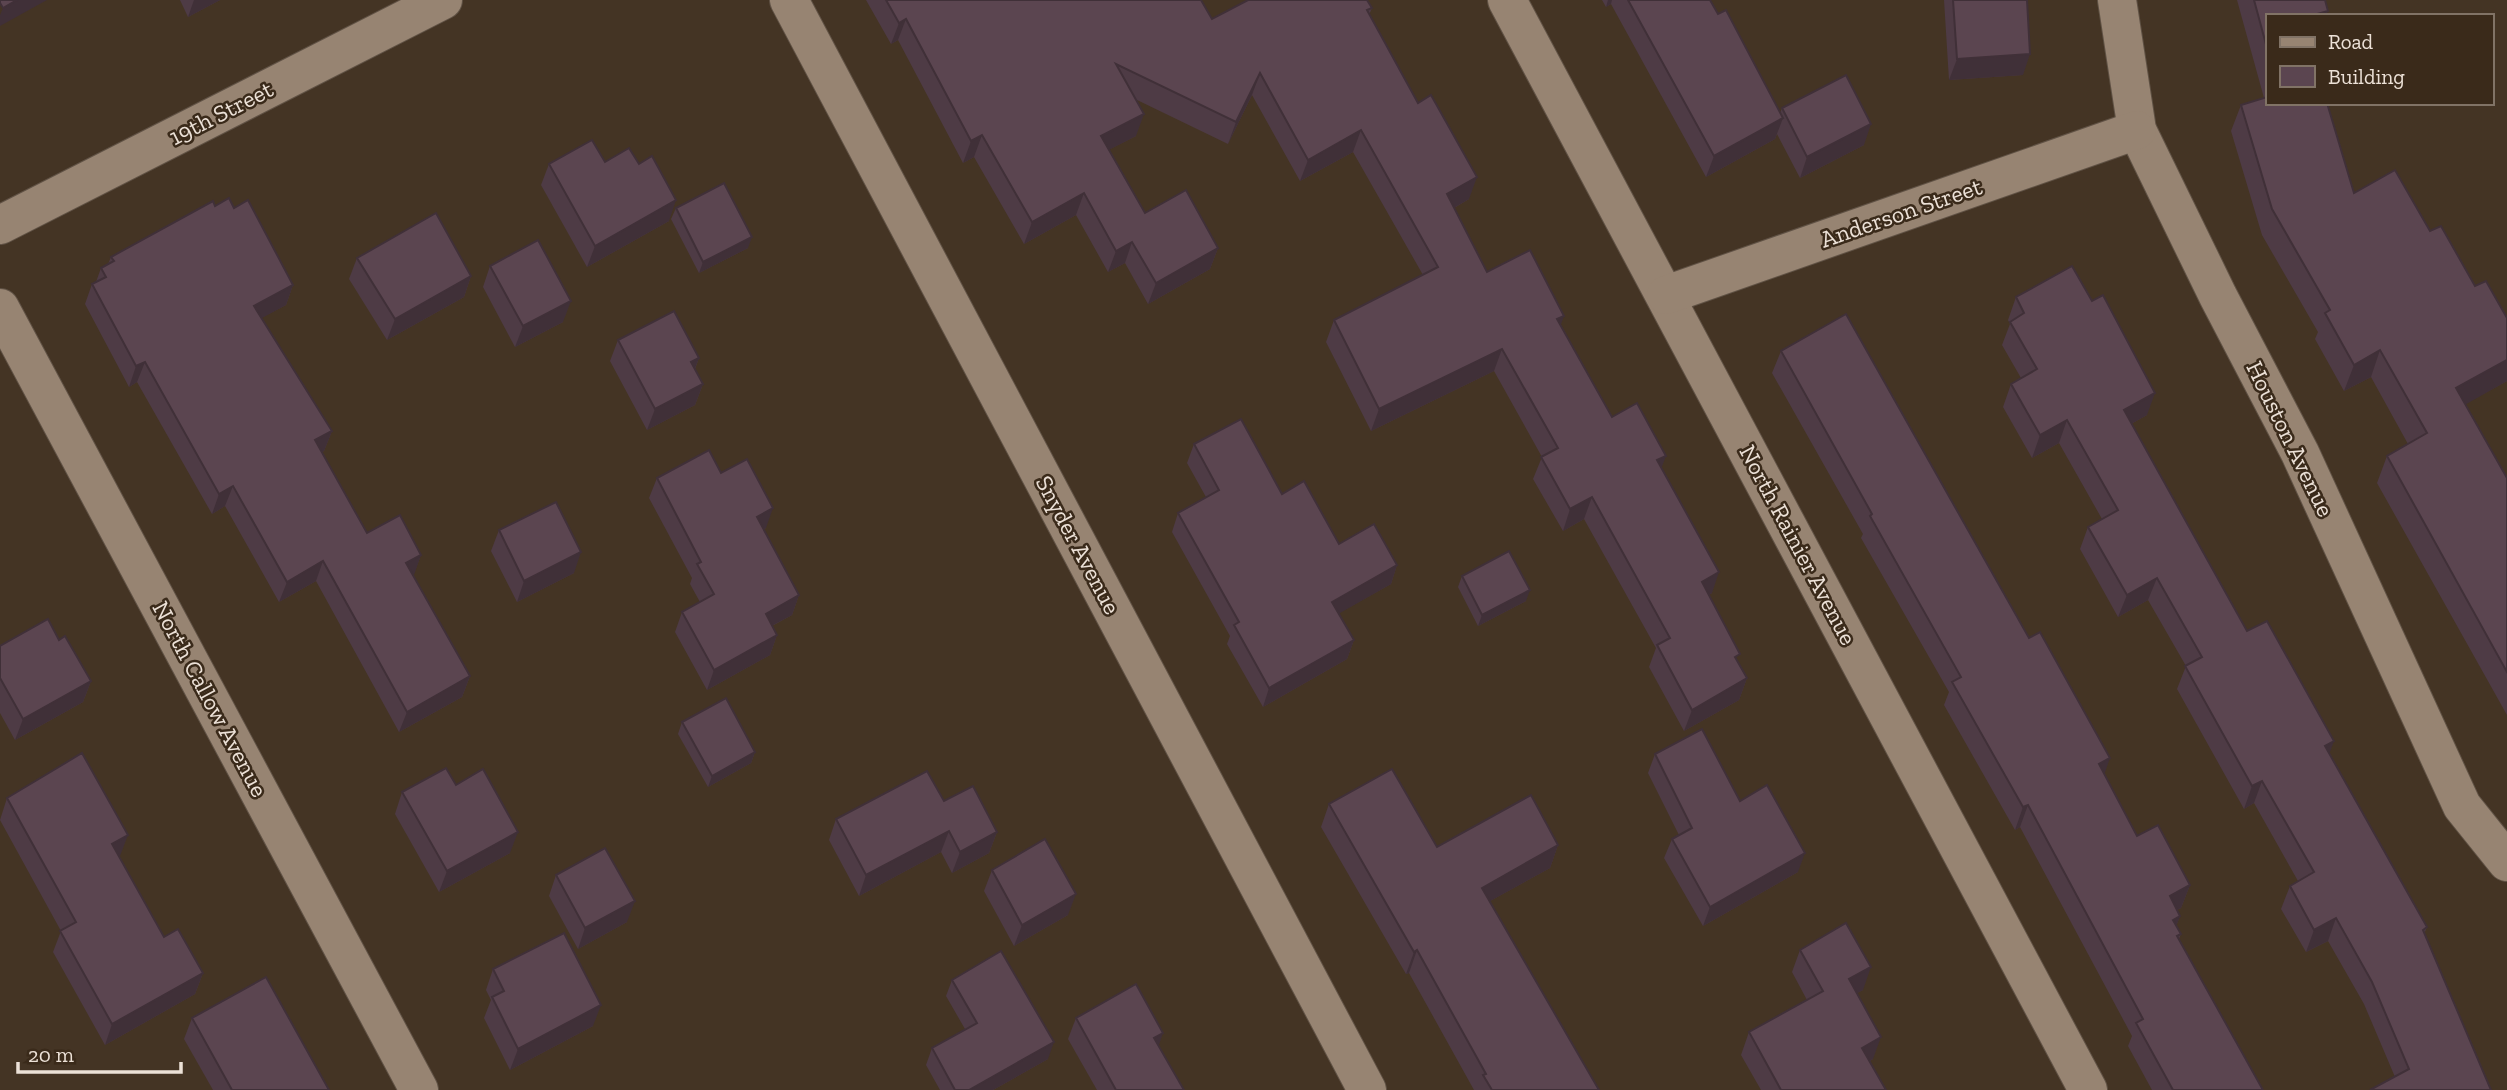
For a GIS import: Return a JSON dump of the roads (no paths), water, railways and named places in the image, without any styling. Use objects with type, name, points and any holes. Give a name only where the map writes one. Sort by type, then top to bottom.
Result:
[{"type":"street","name":"19th Street","points":[[0,225],[443,0]]},
{"type":"street","name":"Snyder Avenue","points":[[789,0],[1367,1090]]},
{"type":"street","name":"North Rainier Avenue","points":[[1507,0],[2088,1090]]},
{"type":"street","name":"Houston Avenue","points":[[2117,0],[2137,130],[2218,296],[2300,453],[2462,806],[2507,862]]},
{"type":"street","name":"Anderson Street","points":[[1666,295],[2137,130]]},
{"type":"street","name":"North Callow Avenue","points":[[0,308],[419,1090]]}]
